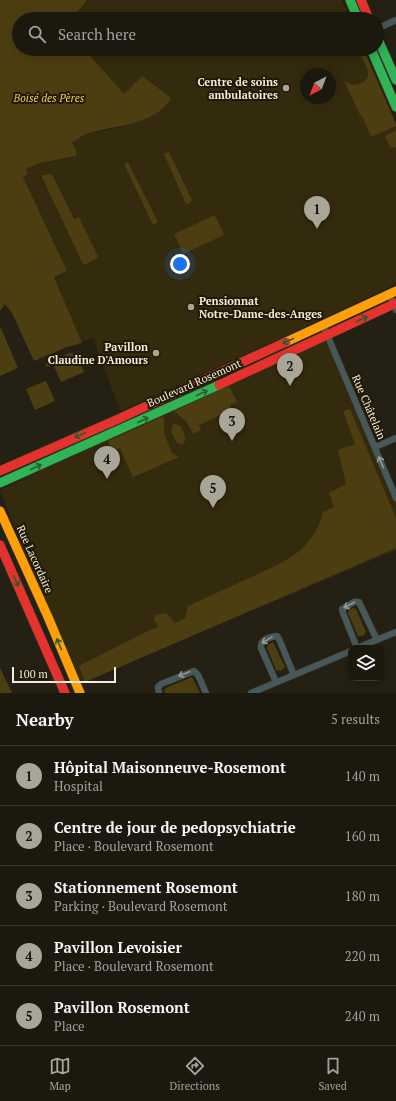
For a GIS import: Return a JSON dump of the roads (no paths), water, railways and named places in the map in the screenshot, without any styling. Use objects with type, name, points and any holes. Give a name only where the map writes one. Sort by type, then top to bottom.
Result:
[{"type":"main road","points":[[350,0],[355,12]]},
{"type":"main road","points":[[361,0],[366,12]]},
{"type":"main road","points":[[384,53],[396,80]]},
{"type":"main road","points":[[374,56],[396,107]]},
{"type":"main road","name":"Boulevard Rosemont","points":[[0,471],[116,420],[392,292]]},
{"type":"main road","name":"Boulevard Rosemont","points":[[0,483],[230,381],[327,335],[395,306]]},
{"type":"main road","name":"Rue Lacordaire","points":[[0,511],[48,617],[80,693]]},
{"type":"main road","points":[[0,545],[65,693]]},
{"type":"main road","points":[[34,623],[48,617]]},
{"type":"street","points":[[384,26],[396,20]]},
{"type":"street","points":[[392,292],[395,306]]},
{"type":"street","name":"Rue Châtelain","points":[[323,324],[396,498]]},
{"type":"street","points":[[375,447],[396,438]]},
{"type":"street","points":[[356,645],[342,609],[354,602],[359,602],[362,605],[377,640]]},
{"type":"street","points":[[364,645],[396,632]]},
{"type":"street","points":[[276,682],[261,648],[263,641],[273,636],[277,636],[279,639],[294,674]]},
{"type":"street","points":[[251,693],[348,651]]},
{"type":"street","points":[[159,693],[158,687],[161,684],[194,671],[198,675],[206,693]]},
{"type":"place","name":"Centre de soins ambulatoires","points":[[286,88]]},
{"type":"place","name":"Hôpital Maisonneuve-Rosemont","points":[[317,229]]},
{"type":"place","name":"Pensionnat Notre-Dame-des-Anges","points":[[191,307]]},
{"type":"place","name":"Pavillon Claudine D'Amours","points":[[156,353]]},
{"type":"place","name":"Centre de jour de pedopsychiatrie","points":[[290,386]]},
{"type":"place","name":"Stationnement Rosemont","points":[[232,441]]},
{"type":"place","name":"Pavillon Levoisier","points":[[107,479]]},
{"type":"place","name":"Pavillon Rosemont","points":[[213,508]]},
{"type":"park label","name":"Boisé des Pères","points":[[49,98]]}]
